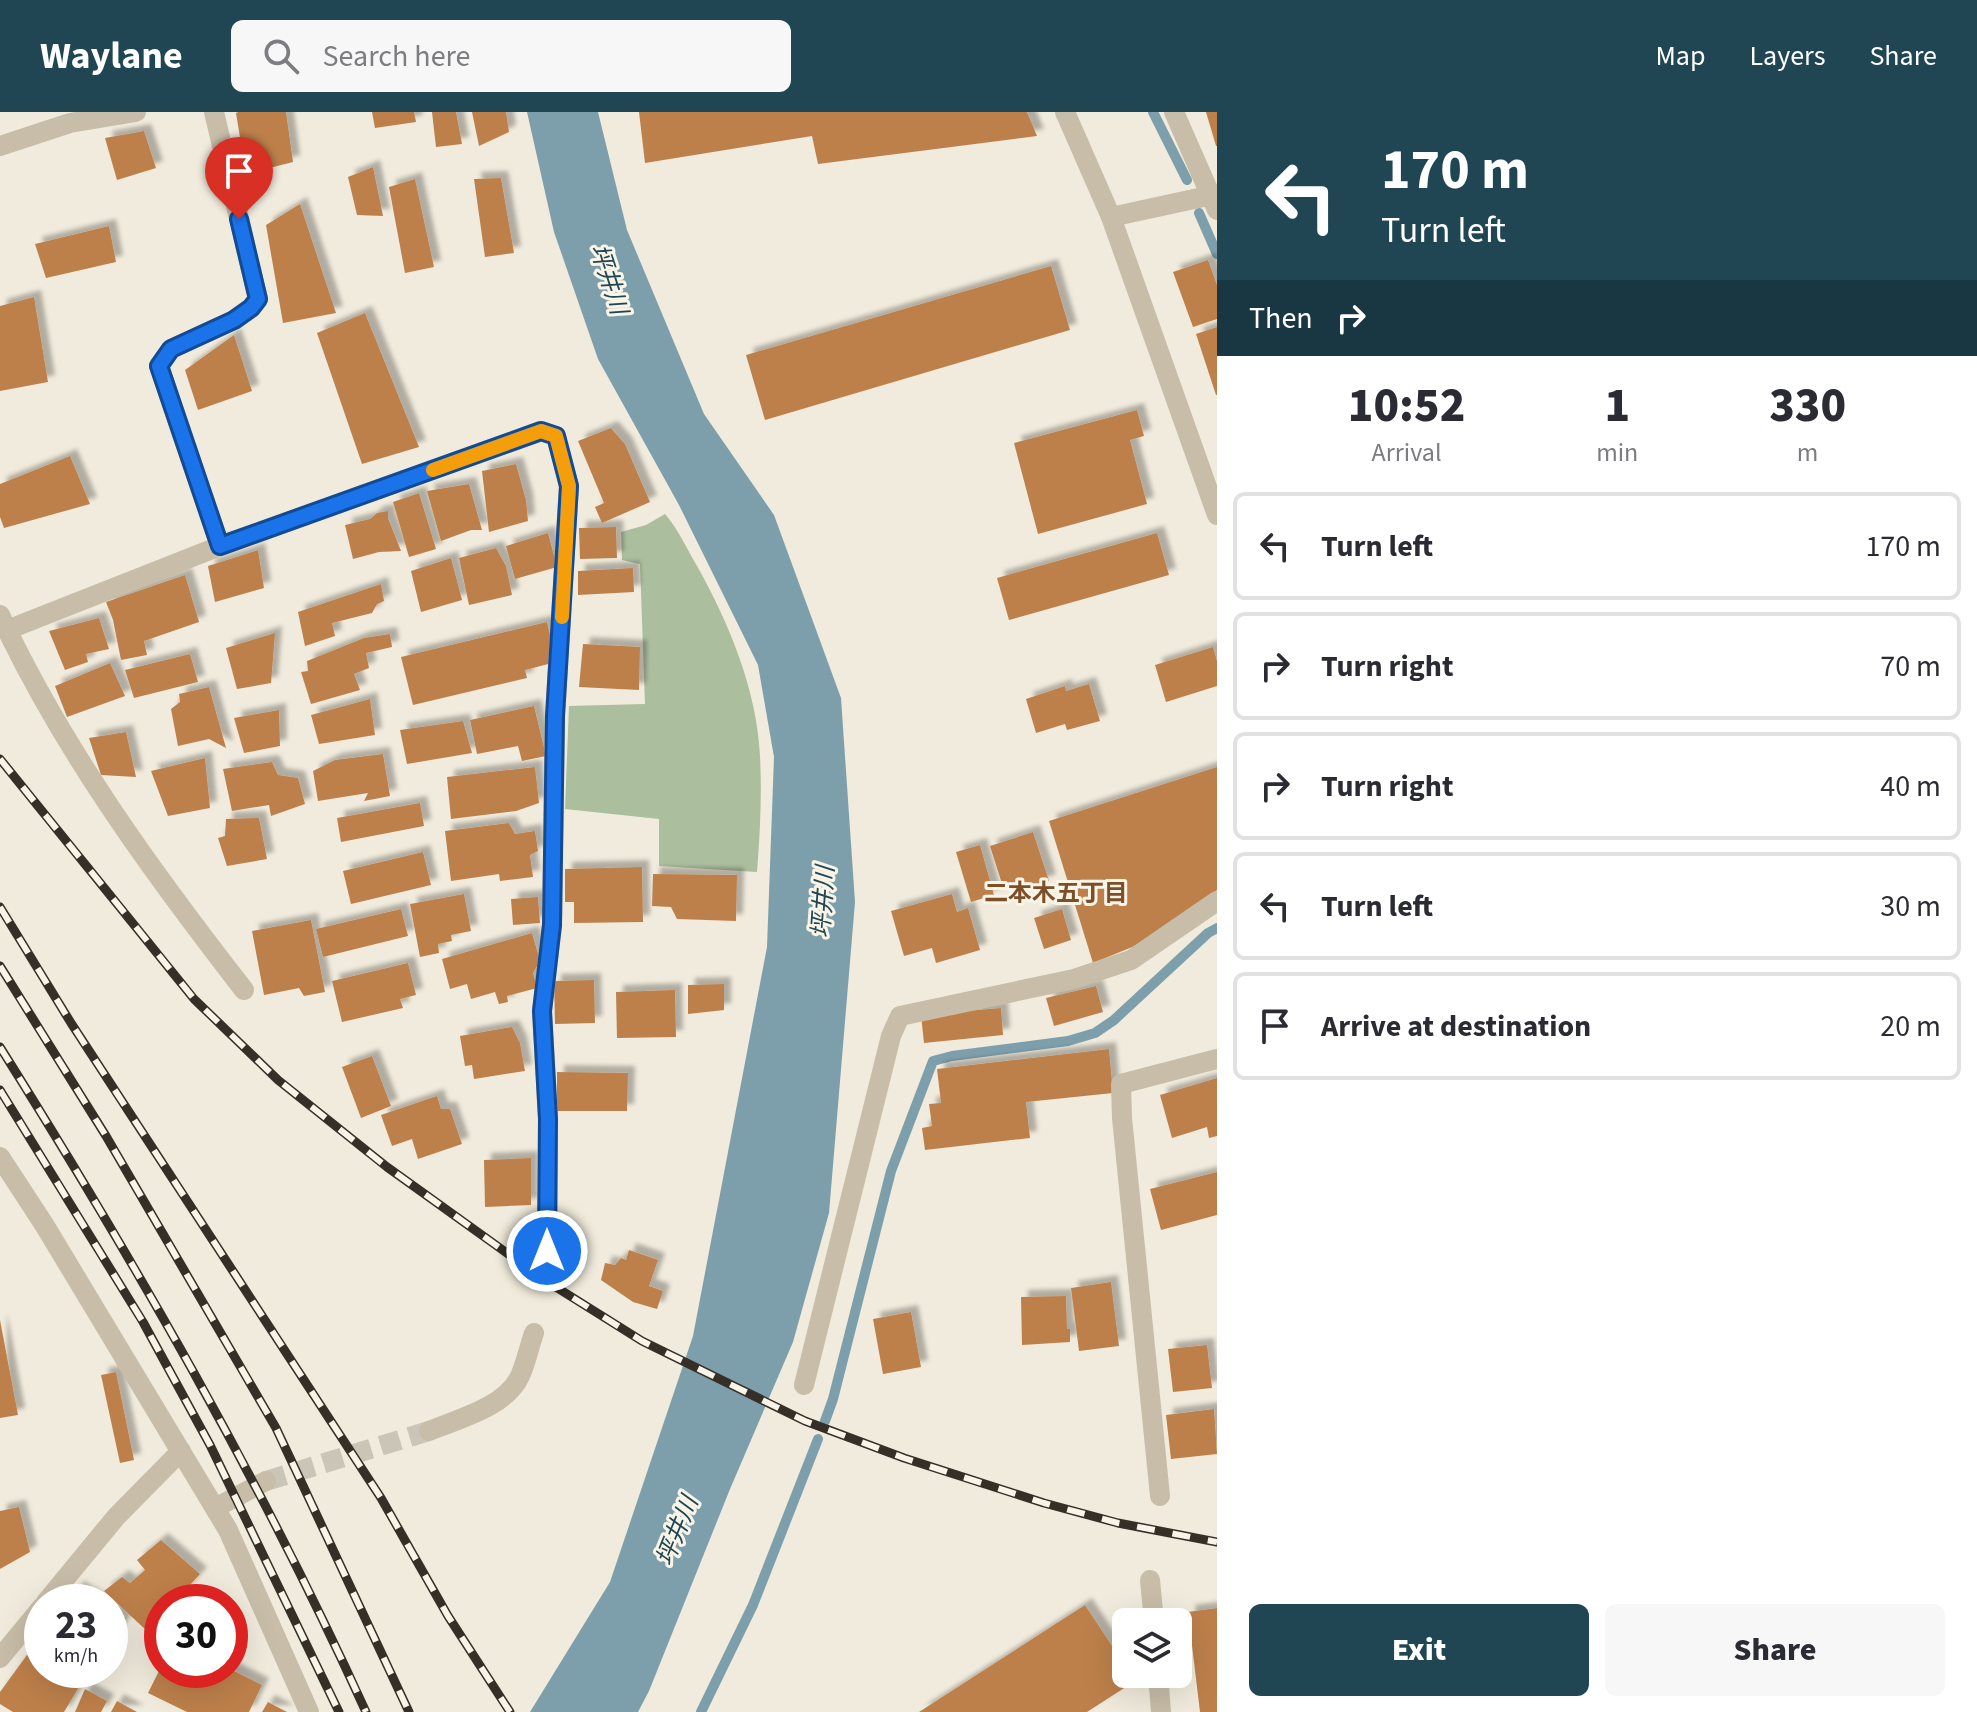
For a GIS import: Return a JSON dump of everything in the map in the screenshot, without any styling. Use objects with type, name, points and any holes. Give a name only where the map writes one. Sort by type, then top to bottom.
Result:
[{"type":"street","points":[[0,146],[70,123],[136,112]]},
{"type":"street","points":[[214,112],[258,299],[234,320],[171,349],[159,366],[220,546]]},
{"type":"street","points":[[1065,112],[1111,217],[1217,515]]},
{"type":"street","points":[[1111,217],[1215,200],[1174,112]]},
{"type":"street","points":[[244,990],[173,898],[76,756],[4,623],[541,431],[556,436],[569,486],[555,716],[552,925],[542,1011],[548,1119],[547,1251]]},
{"type":"street","points":[[804,1385],[891,1036],[900,1016],[1074,979],[1131,960],[1217,901]]},
{"type":"street","points":[[1160,1496],[1121,1084],[1217,1059]]},
{"type":"street","points":[[0,1157],[228,1530],[309,1712]]},
{"type":"street","points":[[429,1431],[490,1405],[508,1393],[520,1378],[534,1333]]},
{"type":"street","points":[[61,1584],[116,1517],[181,1451]]},
{"type":"street","points":[[215,1508],[266,1481]]},
{"type":"street","points":[[1150,1580],[1153,1608]]},
{"type":"street","points":[[0,1658],[24,1629]]},
{"type":"street","points":[[1159,1688],[1161,1712]]},
{"type":"green space","points":[[665,514],[720,610],[747,682],[760,756],[757,872],[659,866],[659,819],[565,809],[569,706],[645,704],[640,564],[622,560],[621,532],[646,525]]},
{"type":"water","name":"坪井川","points":[[527,112],[598,112],[627,230],[704,414],[774,515],[841,698],[855,902],[829,1213],[793,1342],[638,1712],[530,1712],[610,1582],[693,1336],[767,947],[774,757],[758,665],[679,505],[598,359],[554,232]]},
{"type":"building","points":[[238,112],[286,112],[293,162],[246,174]]},
{"type":"building","points":[[372,112],[414,112],[416,122],[375,128]]},
{"type":"building","points":[[432,112],[456,112],[462,144],[436,147]]},
{"type":"building","points":[[472,112],[506,112],[509,132],[479,146]]},
{"type":"building","points":[[639,112],[1027,112],[1037,136],[818,164],[812,136],[645,163]]},
{"type":"building","points":[[1206,112],[1217,112],[1217,146],[1216,146]]},
{"type":"building","points":[[144,131],[156,168],[117,180],[105,138]]},
{"type":"building","points":[[373,167],[383,216],[357,215],[348,177]]},
{"type":"building","points":[[501,178],[514,253],[485,257],[474,179]]},
{"type":"building","points":[[415,179],[434,267],[405,273],[389,187]]},
{"type":"building","points":[[300,204],[336,313],[283,323],[266,225]]},
{"type":"building","points":[[109,226],[116,262],[46,278],[35,244]]},
{"type":"building","points":[[1208,260],[1217,285],[1217,319],[1193,327],[1173,272]]},
{"type":"building","points":[[1051,266],[1070,330],[765,420],[746,355]]},
{"type":"building","points":[[34,297],[48,382],[0,391],[0,306]]},
{"type":"building","points":[[365,313],[419,447],[362,464],[317,333]]},
{"type":"building","points":[[1217,327],[1217,395],[1216,395],[1196,334]]},
{"type":"building","points":[[234,335],[252,391],[198,410],[185,370]]},
{"type":"building","points":[[1137,410],[1144,436],[1130,440],[1147,504],[1038,534],[1014,443]]},
{"type":"building","points":[[611,428],[625,444],[650,502],[602,523],[595,507],[604,503],[578,441]]},
{"type":"building","points":[[70,456],[90,504],[4,528],[0,517],[0,484]]},
{"type":"building","points":[[516,464],[528,521],[489,532],[482,471]]},
{"type":"building","points":[[469,484],[482,530],[471,530],[441,541],[427,491]]},
{"type":"building","points":[[419,493],[436,549],[409,557],[393,502]]},
{"type":"building","points":[[388,511],[401,551],[379,552],[353,559],[345,525]]},
{"type":"building","points":[[616,527],[617,558],[580,559],[579,528]]},
{"type":"building","points":[[548,533],[557,567],[515,579],[506,546]]},
{"type":"building","points":[[1157,533],[1169,575],[1009,620],[997,578]]},
{"type":"building","points":[[496,548],[506,566],[512,595],[469,605],[459,558]]},
{"type":"building","points":[[258,550],[264,588],[215,602],[208,566]]},
{"type":"building","points":[[451,558],[462,600],[421,612],[411,571]]},
{"type":"building","points":[[633,568],[634,592],[578,595],[578,571]]},
{"type":"building","points":[[185,575],[199,622],[144,641],[147,655],[121,660],[106,602]]},
{"type":"building","points":[[381,584],[384,601],[377,604],[372,613],[332,623],[335,636],[305,646],[298,612]]},
{"type":"building","points":[[99,618],[109,649],[86,654],[88,662],[65,670],[49,631]]},
{"type":"building","points":[[547,622],[556,662],[525,670],[527,678],[413,705],[401,657]]},
{"type":"building","points":[[275,633],[271,683],[237,689],[226,648]]},
{"type":"building","points":[[390,634],[392,647],[366,653],[369,668],[354,674],[360,690],[311,704],[301,672],[308,671],[307,661],[364,638]]},
{"type":"building","points":[[583,644],[640,647],[639,690],[579,687]]},
{"type":"building","points":[[1213,647],[1217,661],[1217,686],[1166,702],[1155,665]]},
{"type":"building","points":[[190,654],[198,682],[134,698],[125,670]]},
{"type":"building","points":[[110,663],[125,696],[67,717],[55,686]]},
{"type":"building","points":[[1089,684],[1100,721],[1067,730],[1065,724],[1036,733],[1026,699],[1065,686],[1066,691]]},
{"type":"building","points":[[209,687],[226,748],[209,739],[178,746],[171,709],[180,702],[179,694]]},
{"type":"building","points":[[370,699],[375,735],[319,744],[311,715]]},
{"type":"building","points":[[534,706],[546,756],[522,761],[518,746],[477,754],[470,720]]},
{"type":"building","points":[[279,710],[280,746],[244,753],[234,718]]},
{"type":"building","points":[[463,721],[472,753],[407,764],[400,730]]},
{"type":"building","points":[[126,732],[136,777],[101,775],[89,738]]},
{"type":"building","points":[[383,754],[390,796],[364,801],[368,793],[318,801],[313,771],[335,760]]},
{"type":"building","points":[[205,758],[210,808],[168,816],[151,771]]},
{"type":"building","points":[[272,762],[278,775],[298,778],[305,804],[271,816],[269,805],[232,811],[223,769]]},
{"type":"building","points":[[535,767],[539,803],[516,811],[451,819],[447,777]]},
{"type":"building","points":[[1217,767],[1217,890],[1142,943],[1093,963],[1049,821]]},
{"type":"building","points":[[420,803],[424,826],[341,842],[337,818]]},
{"type":"building","points":[[259,818],[267,859],[227,866],[218,838],[225,836],[226,819]]},
{"type":"building","points":[[509,823],[515,834],[535,831],[538,851],[530,855],[533,877],[500,881],[499,874],[451,881],[445,831]]},
{"type":"building","points":[[1033,832],[1049,881],[1026,889],[1023,880],[1003,887],[990,846]]},
{"type":"building","points":[[980,845],[994,895],[971,902],[956,852]]},
{"type":"building","points":[[423,852],[431,885],[351,904],[343,871]]},
{"type":"building","points":[[642,867],[643,922],[574,923],[574,902],[565,902],[565,869]]},
{"type":"building","points":[[653,874],[737,875],[736,921],[677,919],[671,907],[652,906]]},
{"type":"building","points":[[464,894],[471,931],[451,935],[452,941],[438,944],[439,953],[420,957],[410,904]]},
{"type":"building","points":[[952,894],[957,912],[968,908],[980,950],[936,963],[932,948],[904,956],[891,911]]},
{"type":"building","points":[[538,897],[540,923],[513,925],[511,899]]},
{"type":"building","points":[[401,909],[408,936],[323,957],[316,929]]},
{"type":"building","points":[[1062,909],[1071,940],[1044,949],[1034,918]]},
{"type":"building","points":[[311,920],[325,992],[304,996],[299,988],[264,995],[252,931]]},
{"type":"building","points":[[532,933],[540,961],[533,973],[537,988],[507,996],[508,1002],[499,1004],[495,992],[471,999],[467,984],[450,989],[442,959]]},
{"type":"building","points":[[408,963],[416,995],[400,999],[403,1008],[342,1022],[332,981]]},
{"type":"building","points":[[594,980],[595,1023],[555,1024],[554,981]]},
{"type":"building","points":[[724,984],[724,1010],[688,1014],[688,985]]},
{"type":"building","points":[[1096,986],[1103,1012],[1054,1026],[1046,998]]},
{"type":"building","points":[[675,990],[676,1037],[617,1038],[616,992]]},
{"type":"building","points":[[1001,1008],[1003,1035],[924,1043],[921,1015]]},
{"type":"building","points":[[512,1027],[520,1043],[525,1071],[474,1079],[472,1065],[465,1066],[460,1036]]},
{"type":"building","points":[[1109,1049],[1113,1093],[1026,1102],[1030,1138],[925,1150],[922,1128],[932,1126],[929,1104],[941,1103],[937,1069]]},
{"type":"building","points":[[372,1056],[391,1106],[361,1118],[342,1067]]},
{"type":"building","points":[[557,1072],[628,1073],[627,1111],[557,1111]]},
{"type":"building","points":[[1217,1078],[1217,1136],[1209,1138],[1207,1127],[1172,1138],[1160,1095]]},
{"type":"building","points":[[437,1096],[441,1109],[450,1109],[462,1144],[418,1159],[412,1139],[392,1146],[381,1115]]},
{"type":"building","points":[[531,1158],[531,1205],[485,1207],[484,1160]]},
{"type":"building","points":[[1217,1172],[1217,1215],[1161,1230],[1150,1189]]},
{"type":"building","points":[[629,1250],[658,1260],[649,1286],[663,1291],[657,1309],[633,1302],[601,1280],[605,1263],[615,1265],[621,1258],[626,1260]]},
{"type":"building","points":[[1111,1282],[1119,1346],[1079,1351],[1071,1288]]},
{"type":"building","points":[[1066,1296],[1070,1342],[1022,1345],[1021,1297]]},
{"type":"building","points":[[911,1312],[921,1367],[883,1374],[873,1319]]},
{"type":"building","points":[[0,1320],[18,1415],[0,1418]]},
{"type":"building","points":[[1207,1345],[1212,1388],[1173,1392],[1168,1349]]},
{"type":"building","points":[[116,1372],[134,1460],[120,1463],[101,1375]]},
{"type":"building","points":[[1214,1409],[1217,1454],[1171,1459],[1166,1415]]},
{"type":"building","points":[[19,1507],[30,1552],[0,1569],[0,1511]]},
{"type":"building","points":[[161,1540],[200,1574],[191,1584],[144,1584],[144,1628],[128,1613],[128,1584],[113,1584],[122,1577],[130,1583],[145,1570],[137,1560]]},
{"type":"building","points":[[1085,1605],[1112,1646],[1112,1688],[1124,1688],[1087,1712],[919,1712]]},
{"type":"building","points":[[1217,1608],[1217,1712],[1200,1712],[1192,1645],[1192,1611]]},
{"type":"building","points":[[24,1659],[24,1688],[78,1688],[64,1712],[13,1712],[0,1704],[0,1692]]},
{"type":"building","points":[[248,1678],[262,1685],[249,1712],[187,1712],[148,1693],[150,1688],[248,1688]]},
{"type":"building","points":[[85,1689],[107,1701],[101,1712],[75,1712]]},
{"type":"building","points":[[117,1701],[137,1712],[111,1712]]},
{"type":"building","points":[[268,1702],[287,1712],[262,1712]]},
{"type":"waterway","points":[[1153,112],[1187,180]]},
{"type":"waterway","points":[[1199,213],[1217,254]]},
{"type":"waterway","points":[[825,1421],[891,1171],[933,1061],[1068,1041],[1095,1033],[1114,1020],[1217,928]]},
{"type":"waterway","points":[[701,1712],[753,1605],[818,1439]]},
{"type":"tunnel","points":[[266,1481],[429,1431]]},
{"type":"railway","points":[[0,759],[194,999],[278,1080],[387,1167],[543,1279],[642,1341],[805,1421],[904,1458],[1044,1503],[1118,1523],[1217,1542]]},
{"type":"railway","points":[[0,907],[71,1023],[381,1498],[448,1616],[510,1712]]},
{"type":"railway","points":[[0,966],[106,1136],[276,1428],[409,1712]]},
{"type":"railway","points":[[0,1047],[99,1209],[240,1457],[366,1712]]},
{"type":"railway","points":[[0,1090],[143,1322],[210,1445],[339,1712]]},
{"type":"slow traffic","points":[[433,470],[541,431],[556,436],[569,486],[562,617]]},
{"type":"district","name":"二本木五丁目","points":[[1056,893]]},
{"type":"route","points":[[239,219],[258,299],[234,320],[171,349],[159,366],[220,546],[541,431],[556,436],[569,486],[555,716],[552,925],[542,1011],[548,1119],[547,1251]]}]
